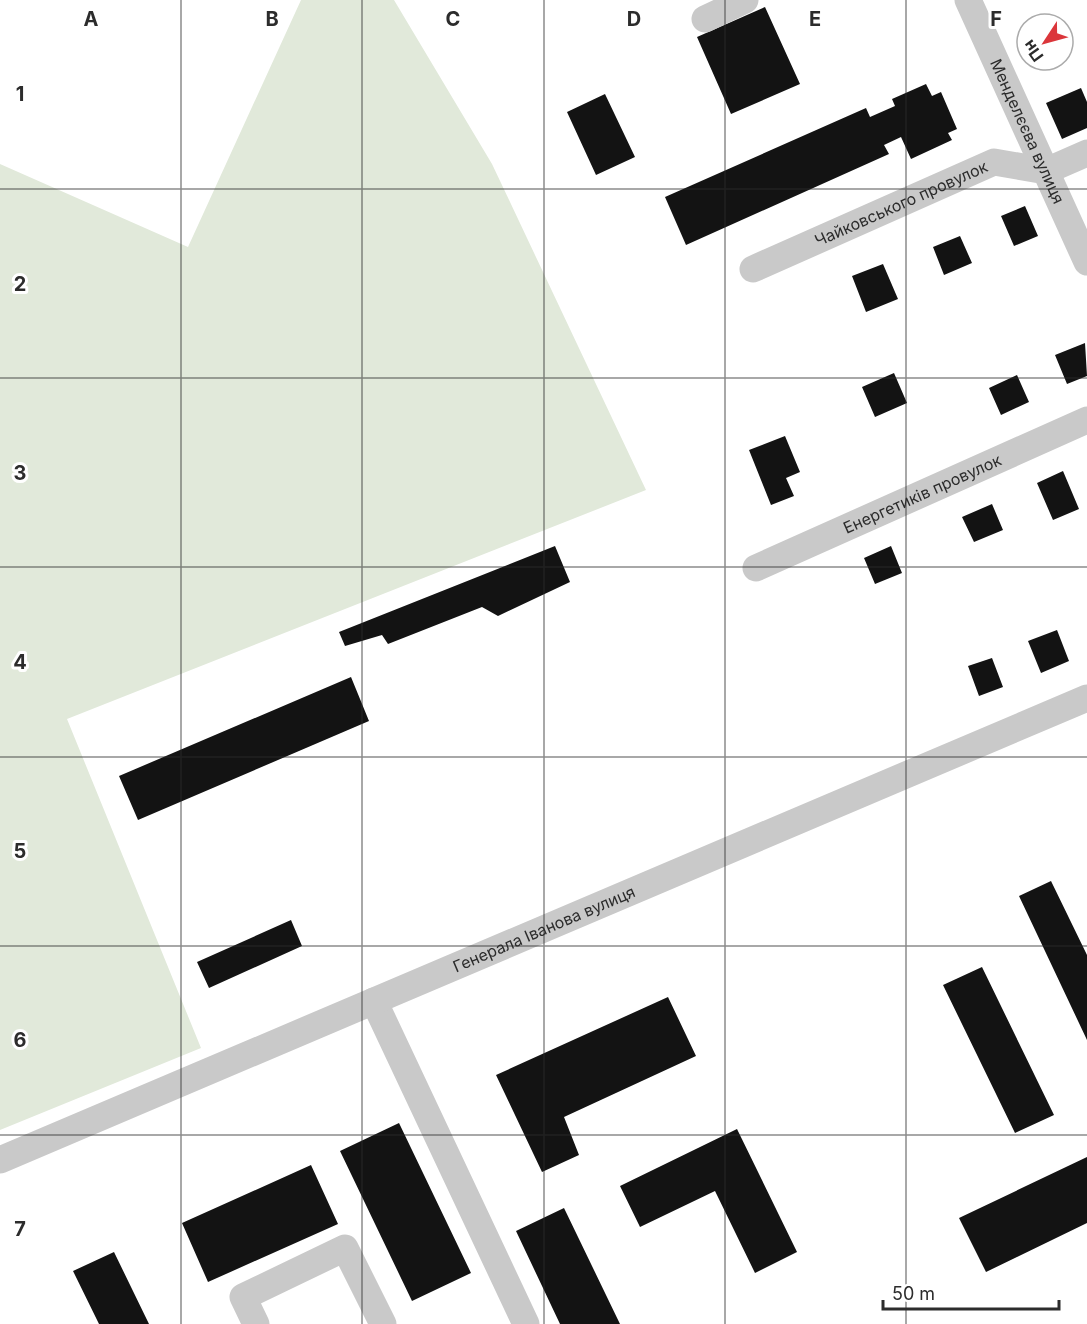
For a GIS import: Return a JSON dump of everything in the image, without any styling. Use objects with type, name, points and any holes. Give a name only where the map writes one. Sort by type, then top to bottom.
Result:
[{"type":"street","points":[[705,19],[745,0]]},
{"type":"street","name":"Менделєєва вулиця","points":[[968,0],[1087,262]]},
{"type":"street","points":[[1046,171],[1087,153]]},
{"type":"street","name":"Чайковського провулок","points":[[753,269],[994,162],[1046,171]]},
{"type":"street","name":"Енергетиків провулок","points":[[756,568],[1087,420]]},
{"type":"street","name":"Генерала Іванова вулиця","points":[[0,1160],[1087,698]]},
{"type":"street","points":[[374,1001],[526,1324]]},
{"type":"street","points":[[256,1324],[243,1297],[345,1248],[383,1324]]},
{"type":"green space","points":[[301,0],[394,0],[492,164],[646,490],[67,719],[201,1048],[0,1130],[0,164],[188,247]]},
{"type":"building","points":[[765,7],[800,84],[731,114],[697,37]]},
{"type":"building","points":[[926,84],[932,96],[941,92],[957,129],[948,133],[952,140],[911,159],[901,137],[884,145],[889,154],[686,245],[665,197],[866,108],[870,117],[895,106],[892,99]]},
{"type":"building","points":[[1081,88],[1087,102],[1087,128],[1062,139],[1046,103]]},
{"type":"building","points":[[605,94],[635,157],[596,175],[567,112]]},
{"type":"building","points":[[1025,206],[1038,236],[1014,246],[1001,216]]},
{"type":"building","points":[[960,236],[972,263],[944,275],[933,247]]},
{"type":"building","points":[[883,264],[898,299],[866,312],[852,276]]},
{"type":"building","points":[[1085,343],[1087,376],[1067,384],[1055,355]]},
{"type":"building","points":[[894,373],[907,403],[875,417],[862,387]]},
{"type":"building","points":[[1017,375],[1029,402],[1001,415],[989,388]]},
{"type":"building","points":[[785,436],[800,472],[786,478],[794,496],[771,505],[749,450]]},
{"type":"building","points":[[1063,471],[1079,509],[1053,520],[1037,483]]},
{"type":"building","points":[[992,504],[1003,530],[974,542],[962,517]]},
{"type":"building","points":[[555,546],[570,582],[498,616],[482,607],[388,644],[382,635],[345,646],[339,632]]},
{"type":"building","points":[[891,546],[902,573],[875,584],[864,558]]},
{"type":"building","points":[[1057,630],[1069,661],[1041,673],[1028,641]]},
{"type":"building","points":[[992,658],[1003,687],[979,696],[968,666]]},
{"type":"building","points":[[351,677],[369,721],[138,820],[119,776]]},
{"type":"building","points":[[1051,881],[1087,955],[1087,1040],[1019,896]]},
{"type":"building","points":[[291,920],[302,946],[209,988],[197,962]]},
{"type":"building","points":[[982,967],[1054,1115],[1015,1133],[943,985]]},
{"type":"building","points":[[668,997],[696,1056],[564,1117],[579,1155],[542,1172],[496,1075]]},
{"type":"building","points":[[399,1123],[471,1273],[412,1301],[340,1151]]},
{"type":"building","points":[[737,1129],[797,1252],[755,1273],[715,1191],[640,1227],[620,1186]]},
{"type":"building","points":[[1087,1157],[1087,1223],[986,1272],[959,1218]]},
{"type":"building","points":[[311,1165],[338,1224],[208,1282],[182,1223]]},
{"type":"building","points":[[564,1208],[620,1324],[560,1324],[516,1231]]},
{"type":"building","points":[[114,1252],[149,1324],[99,1324],[73,1271]]}]
